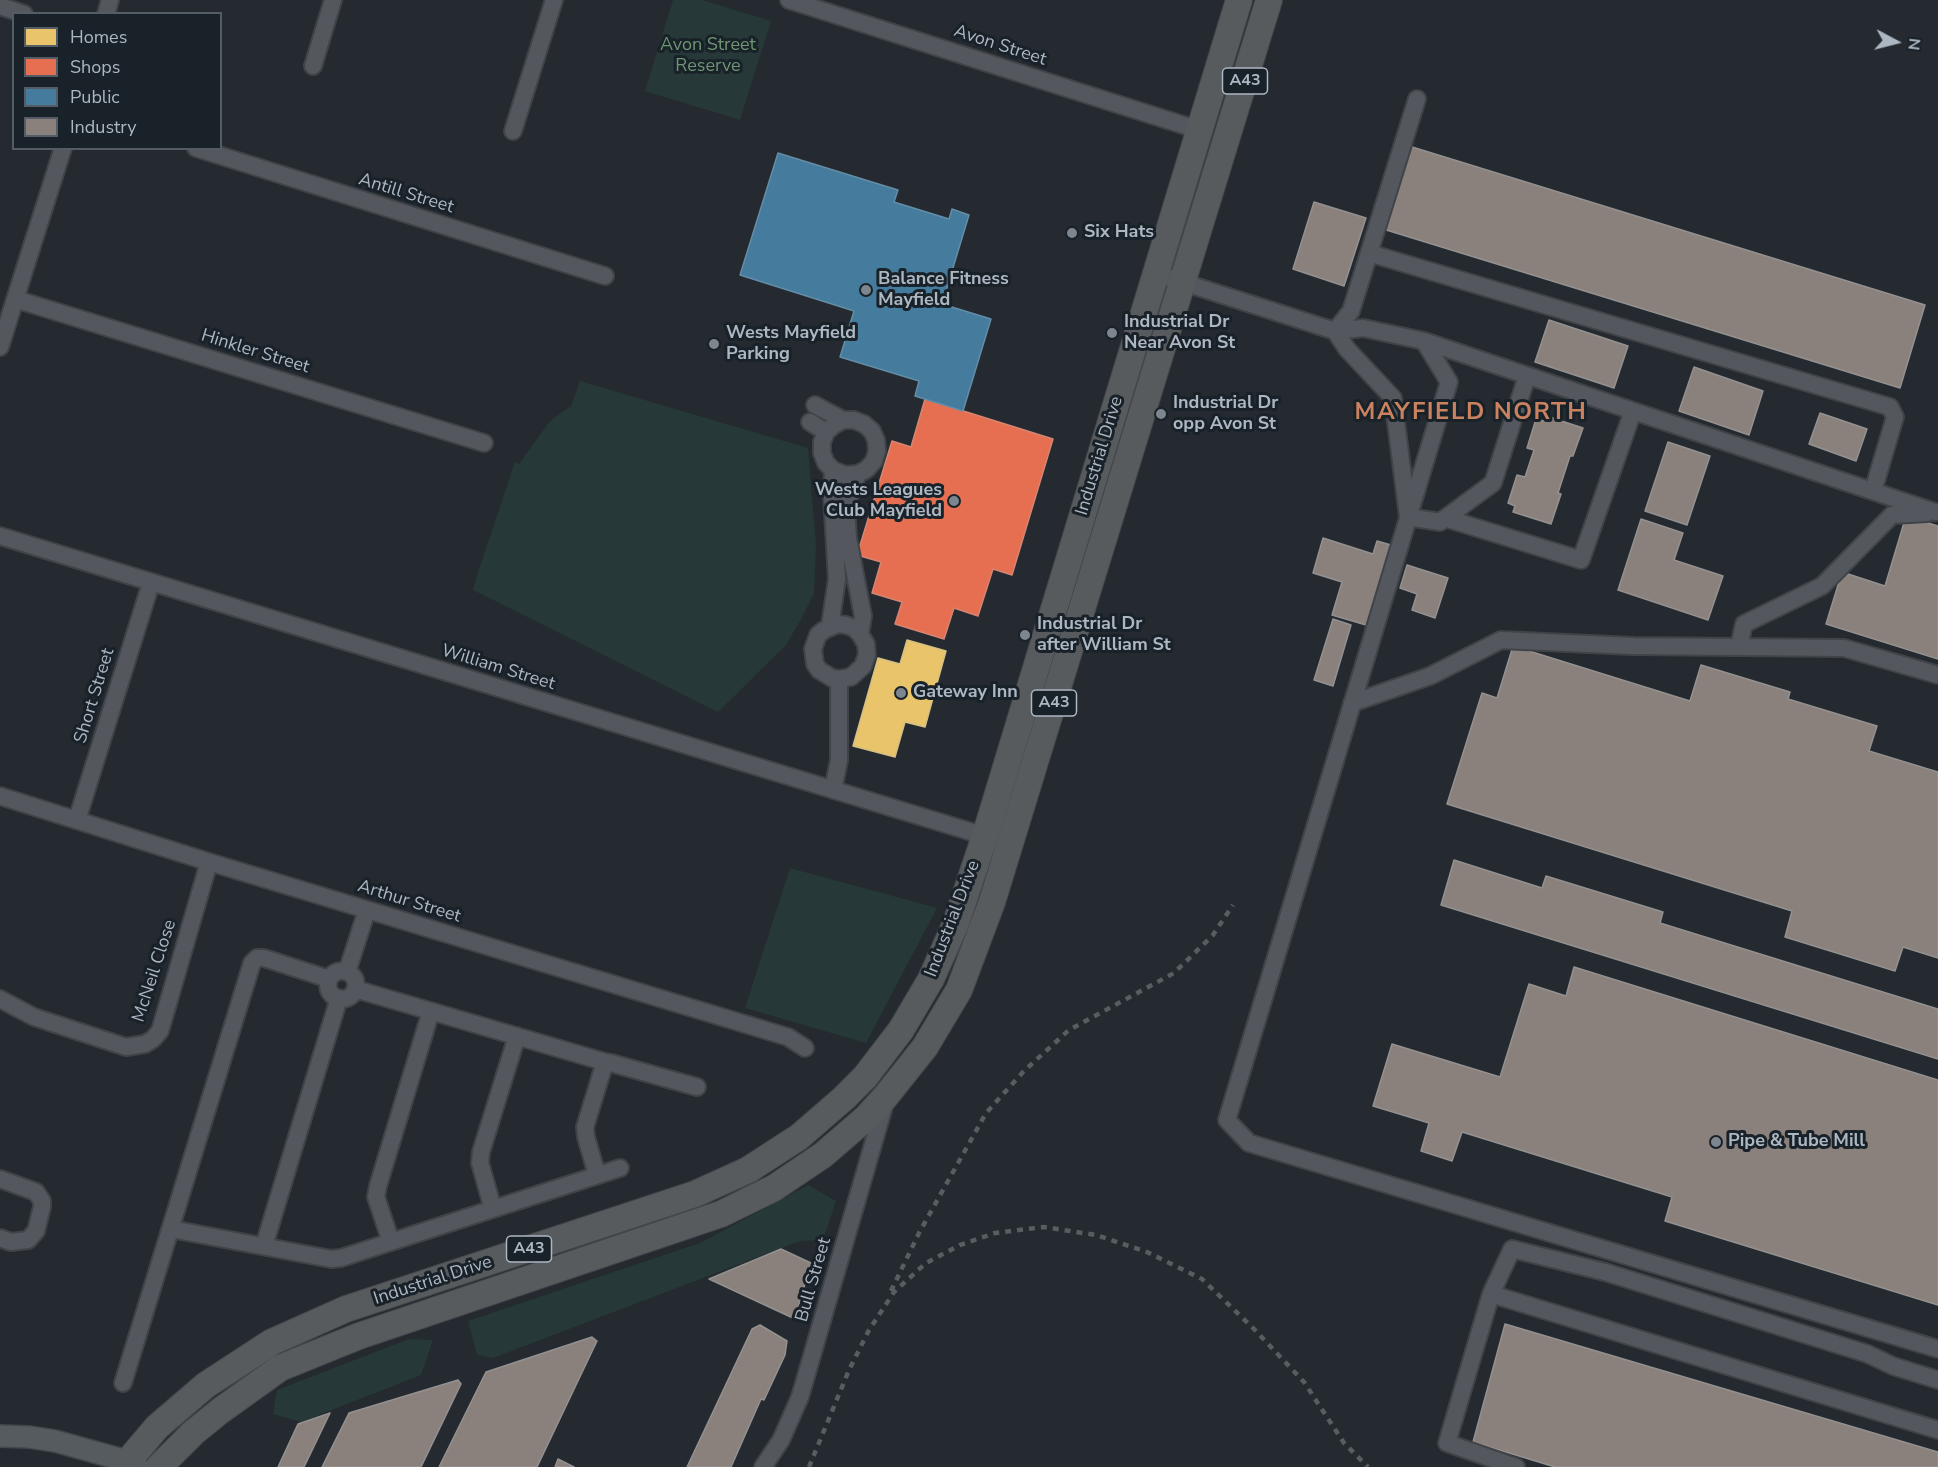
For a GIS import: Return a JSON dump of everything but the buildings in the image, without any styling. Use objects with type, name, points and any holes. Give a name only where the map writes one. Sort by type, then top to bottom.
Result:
[{"type":"highway","name":"Industrial Drive","points":[[129,1465],[157,1427],[206,1385],[272,1342],[346,1310],[695,1194],[748,1170],[799,1137],[844,1098],[865,1077],[901,1030],[931,979],[956,923],[985,836],[1154,273],[1239,0]]},
{"type":"highway","name":"Industrial Drive","points":[[159,1467],[211,1418],[280,1368],[359,1336],[721,1215],[774,1188],[823,1155],[867,1117],[925,1047],[959,990],[996,891],[1269,0]]},
{"type":"main road","points":[[0,1436],[55,1441],[129,1465]]},
{"type":"street","points":[[313,66],[333,0]]},
{"type":"street","points":[[513,131],[554,0]]},
{"type":"street","name":"Avon Street","points":[[789,0],[1199,130]]},
{"type":"street","points":[[0,6],[18,12]]},
{"type":"street","points":[[1335,331],[1351,311],[1418,99]]},
{"type":"street","points":[[0,347],[62,150]]},
{"type":"street","name":"Antill Street","points":[[202,150],[605,276]]},
{"type":"street","points":[[1369,253],[1890,407],[1895,417],[1873,491]]},
{"type":"street","points":[[1154,273],[1335,331],[1363,328],[1424,341],[1937,513]]},
{"type":"street","name":"Hinkler Street","points":[[15,299],[484,443]]},
{"type":"street","points":[[1335,331],[1347,349],[1393,399],[1408,518]]},
{"type":"street","points":[[1424,341],[1449,382],[1227,1120],[1249,1143],[1938,1349]]},
{"type":"street","points":[[1408,518],[1440,522],[1492,483],[1527,376]]},
{"type":"street","points":[[815,405],[843,420],[854,420],[864,424],[872,431],[877,451],[874,461],[858,474],[845,475],[833,470],[826,463],[822,453],[822,442],[826,432],[843,420]]},
{"type":"street","points":[[1445,518],[1581,560],[1633,411]]},
{"type":"street","points":[[810,422],[826,432]]},
{"type":"street","points":[[830,626],[837,579],[832,495],[833,470]]},
{"type":"street","points":[[858,474],[846,507],[848,538],[863,616],[860,634]]},
{"type":"street","points":[[1738,647],[1744,624],[1822,586],[1892,514],[1937,513]]},
{"type":"street","name":"William Street","points":[[0,536],[985,836]]},
{"type":"street","name":"Short Street","points":[[77,820],[151,583]]},
{"type":"street","points":[[846,625],[854,628],[860,634],[867,649],[864,666],[856,674],[839,679],[832,678],[819,670],[813,657],[813,649],[818,635],[830,626],[846,625]]},
{"type":"street","points":[[1352,703],[1430,676],[1501,640],[1633,646],[1844,648],[1938,675]]},
{"type":"street","points":[[833,790],[839,760],[839,679]]},
{"type":"street","name":"Arthur Street","points":[[0,796],[209,862],[788,1037],[805,1048]]},
{"type":"street","name":"McNeil Close","points":[[0,999],[34,1017],[126,1047],[145,1044],[153,1039],[160,1030],[209,862]]},
{"type":"street","points":[[347,972],[367,910]]},
{"type":"street","points":[[943,951],[969,961]]},
{"type":"street","points":[[123,1383],[252,963],[257,958],[264,958],[329,979]]},
{"type":"street","points":[[329,979],[336,973],[347,972]]},
{"type":"street","points":[[347,972],[355,981],[356,989]]},
{"type":"street","points":[[329,979],[330,991],[339,998],[347,998],[356,989]]},
{"type":"street","points":[[356,989],[697,1087]]},
{"type":"street","points":[[264,1246],[339,998]]},
{"type":"street","points":[[391,1242],[376,1197],[431,1011]]},
{"type":"street","points":[[493,1209],[480,1163],[481,1152],[517,1036]]},
{"type":"street","points":[[597,1175],[585,1127],[605,1062]]},
{"type":"street","name":"Bull Street","points":[[763,1467],[781,1440],[800,1397],[886,1096]]},
{"type":"street","points":[[171,1229],[331,1259],[341,1258],[620,1168]]},
{"type":"street","points":[[0,1179],[36,1191],[42,1201],[42,1207],[36,1231],[28,1240],[11,1242],[0,1238]]},
{"type":"street","points":[[1516,1467],[1448,1443],[1491,1294],[1512,1249],[1605,1272],[1868,1354],[1938,1391]]},
{"type":"street","points":[[1491,1294],[1938,1430]]},
{"type":"street","points":[[1893,1366],[1938,1380]]},
{"type":"green space","name":"Avon Street Reserve","points":[[673,0],[702,0],[771,21],[740,120],[645,91]]},
{"type":"green space","points":[[580,381],[808,448],[816,545],[814,593],[786,645],[718,712],[473,590],[515,462],[519,464],[547,425],[571,406]]},
{"type":"green space","points":[[790,868],[937,908],[866,1043],[745,1008]]},
{"type":"green space","points":[[808,1185],[836,1201],[823,1240],[800,1241],[493,1358],[477,1355],[468,1321],[700,1243]]},
{"type":"green space","points":[[409,1339],[433,1340],[421,1375],[301,1422],[273,1414],[277,1390]]},
{"type":"railway","points":[[891,1291],[919,1233],[986,1113],[1024,1071],[1069,1030],[1174,973],[1213,935],[1233,905]]},
{"type":"railway","points":[[809,1467],[849,1370],[869,1330],[894,1292],[926,1263],[960,1245],[995,1233],[1044,1227],[1096,1235],[1147,1252],[1202,1279],[1304,1382],[1344,1443],[1368,1467]]},
{"type":"place","name":"Six Hats","points":[[1072,233]]},
{"type":"place","name":"Balance Fitness Mayfield","points":[[866,290]]},
{"type":"place","name":"Industrial Dr Near Avon St","points":[[1112,333]]},
{"type":"place","name":"Wests Mayfield Parking","points":[[714,344]]},
{"type":"place","name":"Industrial Dr opp Avon St","points":[[1161,414]]},
{"type":"place","name":"Wests Leagues Club Mayfield","points":[[954,501]]},
{"type":"place","name":"Industrial Dr after William St","points":[[1025,635]]},
{"type":"place","name":"Gateway Inn","points":[[901,693]]},
{"type":"place","name":"Pipe & Tube Mill","points":[[1716,1142]]},
{"type":"district","name":"MAYFIELD NORTH","points":[[1471,413]]}]
